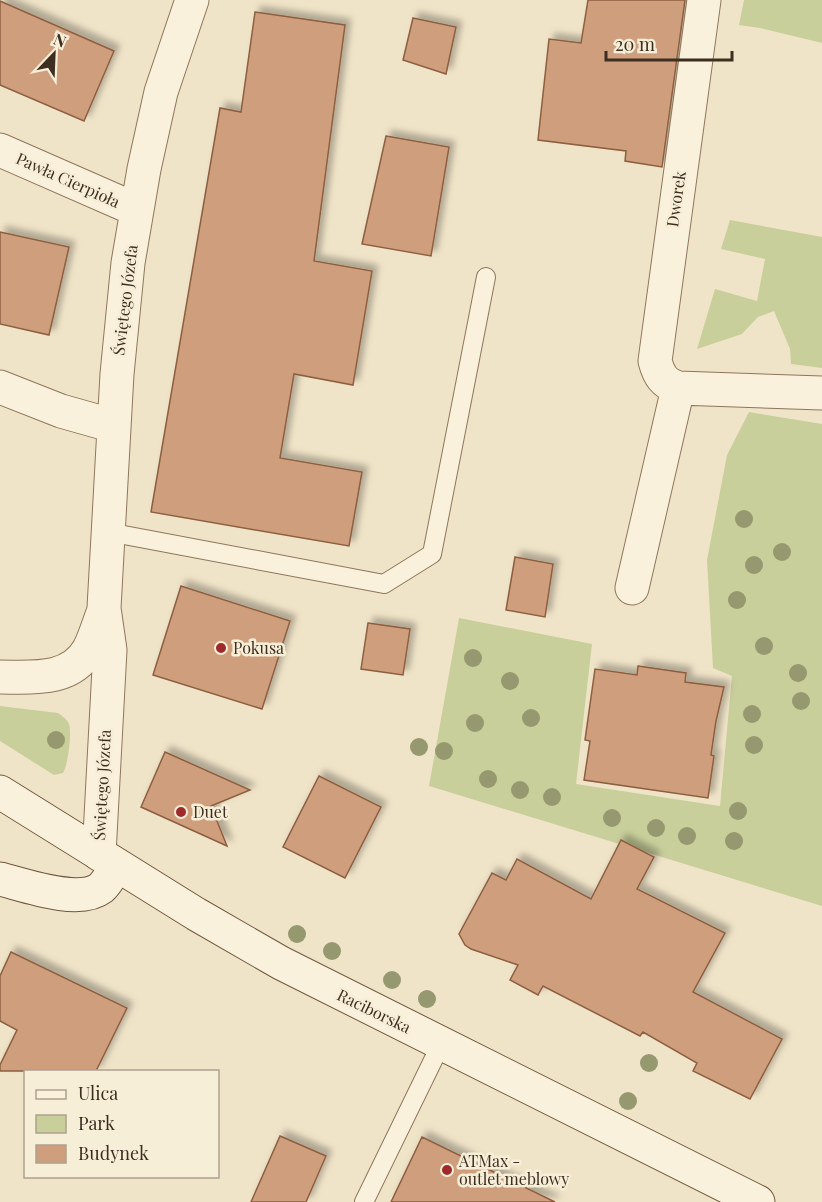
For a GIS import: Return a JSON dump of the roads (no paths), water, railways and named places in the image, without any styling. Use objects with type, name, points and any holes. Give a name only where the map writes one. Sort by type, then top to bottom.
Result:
[{"type":"street","name":"Świętego Józefa","points":[[108,859],[110,650],[104,608],[122,319],[137,210],[161,92],[192,0]]},
{"type":"street","name":"Dworek","points":[[678,388],[668,385],[659,376],[655,362],[704,0]]},
{"type":"street","name":"Pawła Cierpioła","points":[[0,150],[137,210]]},
{"type":"street","points":[[0,387],[61,411],[114,426]]},
{"type":"street","points":[[632,588],[678,388],[822,393]]},
{"type":"street","name":"Świętego Józefa","points":[[0,677],[57,675],[71,667],[83,657],[89,647],[104,608]]},
{"type":"street","name":"Raciborska","points":[[0,792],[262,953],[758,1202]]},
{"type":"street","points":[[0,879],[54,892],[84,894],[101,888],[108,859]]},
{"type":"lane","points":[[108,532],[384,584],[432,554],[486,277]]},
{"type":"lane","points":[[364,1202],[441,1044]]},
{"type":"place","name":"Pokusa","points":[[221,648]]},
{"type":"place","name":"Duet","points":[[181,812]]},
{"type":"place","name":"ATMax - outlet meblowy","points":[[447,1170]]}]
